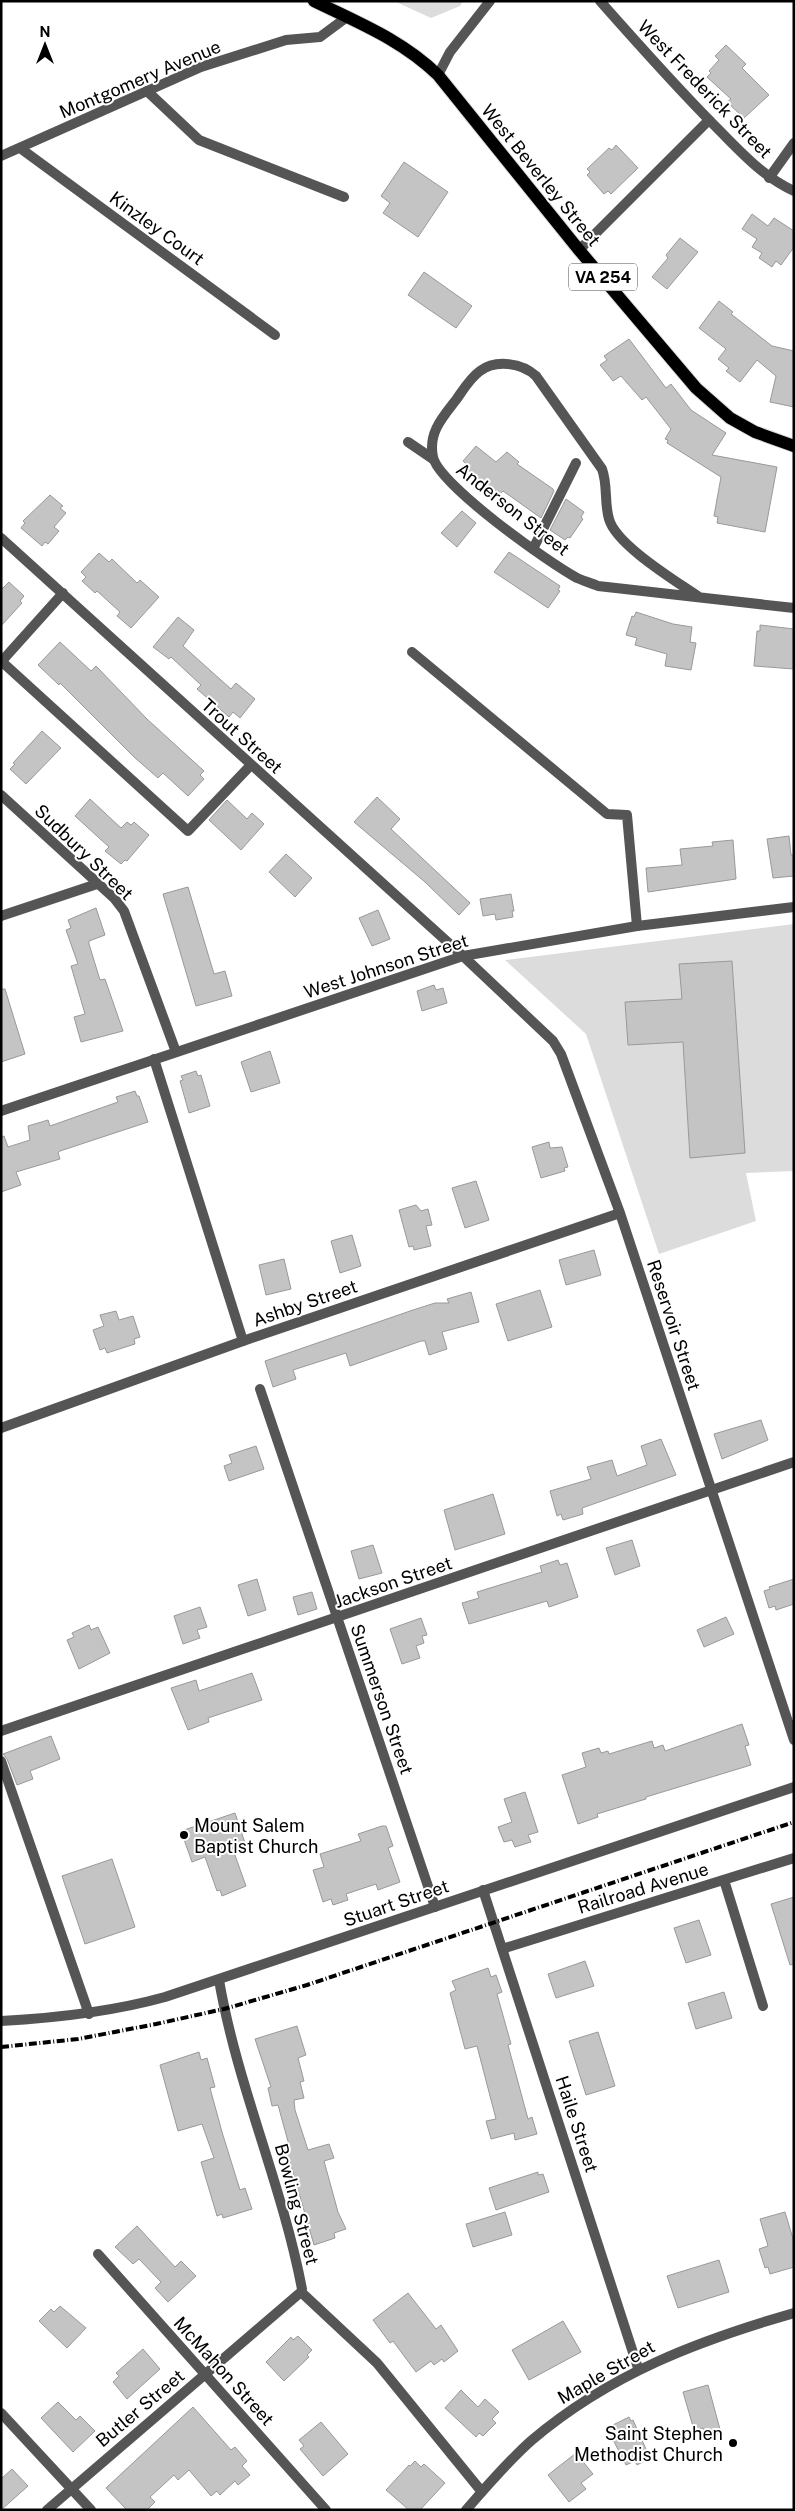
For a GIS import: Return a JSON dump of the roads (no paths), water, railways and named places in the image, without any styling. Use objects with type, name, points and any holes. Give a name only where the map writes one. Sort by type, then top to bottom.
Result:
[{"type":"main road","name":"West Beverley Street","points":[[314,1],[391,38],[413,52],[438,76],[579,250],[696,388],[730,418],[756,432],[794,446]]},
{"type":"street","points":[[438,76],[450,52],[490,1]]},
{"type":"street","name":"West Frederick Street","points":[[600,1],[709,120],[769,178],[794,190]]},
{"type":"street","name":"Montgomery Avenue","points":[[1,156],[201,67],[286,40],[320,37],[347,17]]},
{"type":"street","points":[[147,91],[199,140],[344,197]]},
{"type":"street","points":[[579,250],[709,120]]},
{"type":"street","points":[[769,178],[794,143]]},
{"type":"street","name":"Kinzley Court","points":[[20,148],[275,335]]},
{"type":"street","name":"Anderson Street","points":[[699,597],[641,556],[614,532],[609,520],[606,486],[602,469],[536,376],[528,369],[512,365],[494,365],[480,370],[435,426],[432,438],[433,459],[440,472],[456,488],[533,549],[577,578],[598,586],[794,608]]},
{"type":"street","points":[[408,442],[433,459]]},
{"type":"street","points":[[533,549],[576,463]]},
{"type":"street","name":"Trout Street","points":[[1,538],[250,766],[463,956]]},
{"type":"street","points":[[62,593],[1,661],[188,831],[250,766]]},
{"type":"street","points":[[412,652],[607,814],[627,814],[637,926]]},
{"type":"street","name":"Sudbury Street","points":[[1,795],[114,898],[124,911],[176,1052]]},
{"type":"street","points":[[1,916],[97,884]]},
{"type":"street","name":"West Johnson Street","points":[[1,1111],[463,956],[637,926],[794,907]]},
{"type":"street","name":"Reservoir Street","points":[[463,956],[553,1041],[561,1054],[620,1213],[794,1740]]},
{"type":"street","points":[[154,1059],[244,1341]]},
{"type":"street","name":"Ashby Street","points":[[1,1428],[244,1341],[620,1213]]},
{"type":"street","name":"Summerson Street","points":[[260,1389],[435,1907]]},
{"type":"street","name":"Jackson Street","points":[[1,1732],[794,1462]]},
{"type":"street","points":[[1,1761],[89,2014]]},
{"type":"street","name":"Stuart Street","points":[[1,2021],[89,2014],[138,2004],[219,1980],[794,1786]]},
{"type":"street","name":"Railroad Avenue","points":[[502,1949],[794,1858]]},
{"type":"street","points":[[724,1880],[763,2006]]},
{"type":"street","name":"Haile Street","points":[[483,1890],[638,2368]]},
{"type":"street","name":"Bowling Street","points":[[219,1980],[227,2025],[294,2246],[302,2290],[377,2363],[482,2492]]},
{"type":"street","name":"McMahon Street","points":[[98,2254],[326,2510]]},
{"type":"street","name":"Butler Street","points":[[47,2510],[302,2290]]},
{"type":"street","name":"Maple Street","points":[[466,2510],[509,2462],[545,2429],[592,2396],[638,2368],[738,2329],[794,2313]]},
{"type":"street","points":[[1,2413],[91,2510]]},
{"type":"railway","points":[[1,2047],[78,2039],[224,2009],[307,1985],[794,1822]]},
{"type":"place","name":"Mount Salem Baptist Church","points":[[184,1835]]},
{"type":"place","name":"Saint Stephen Methodist Church","points":[[733,2443]]}]
